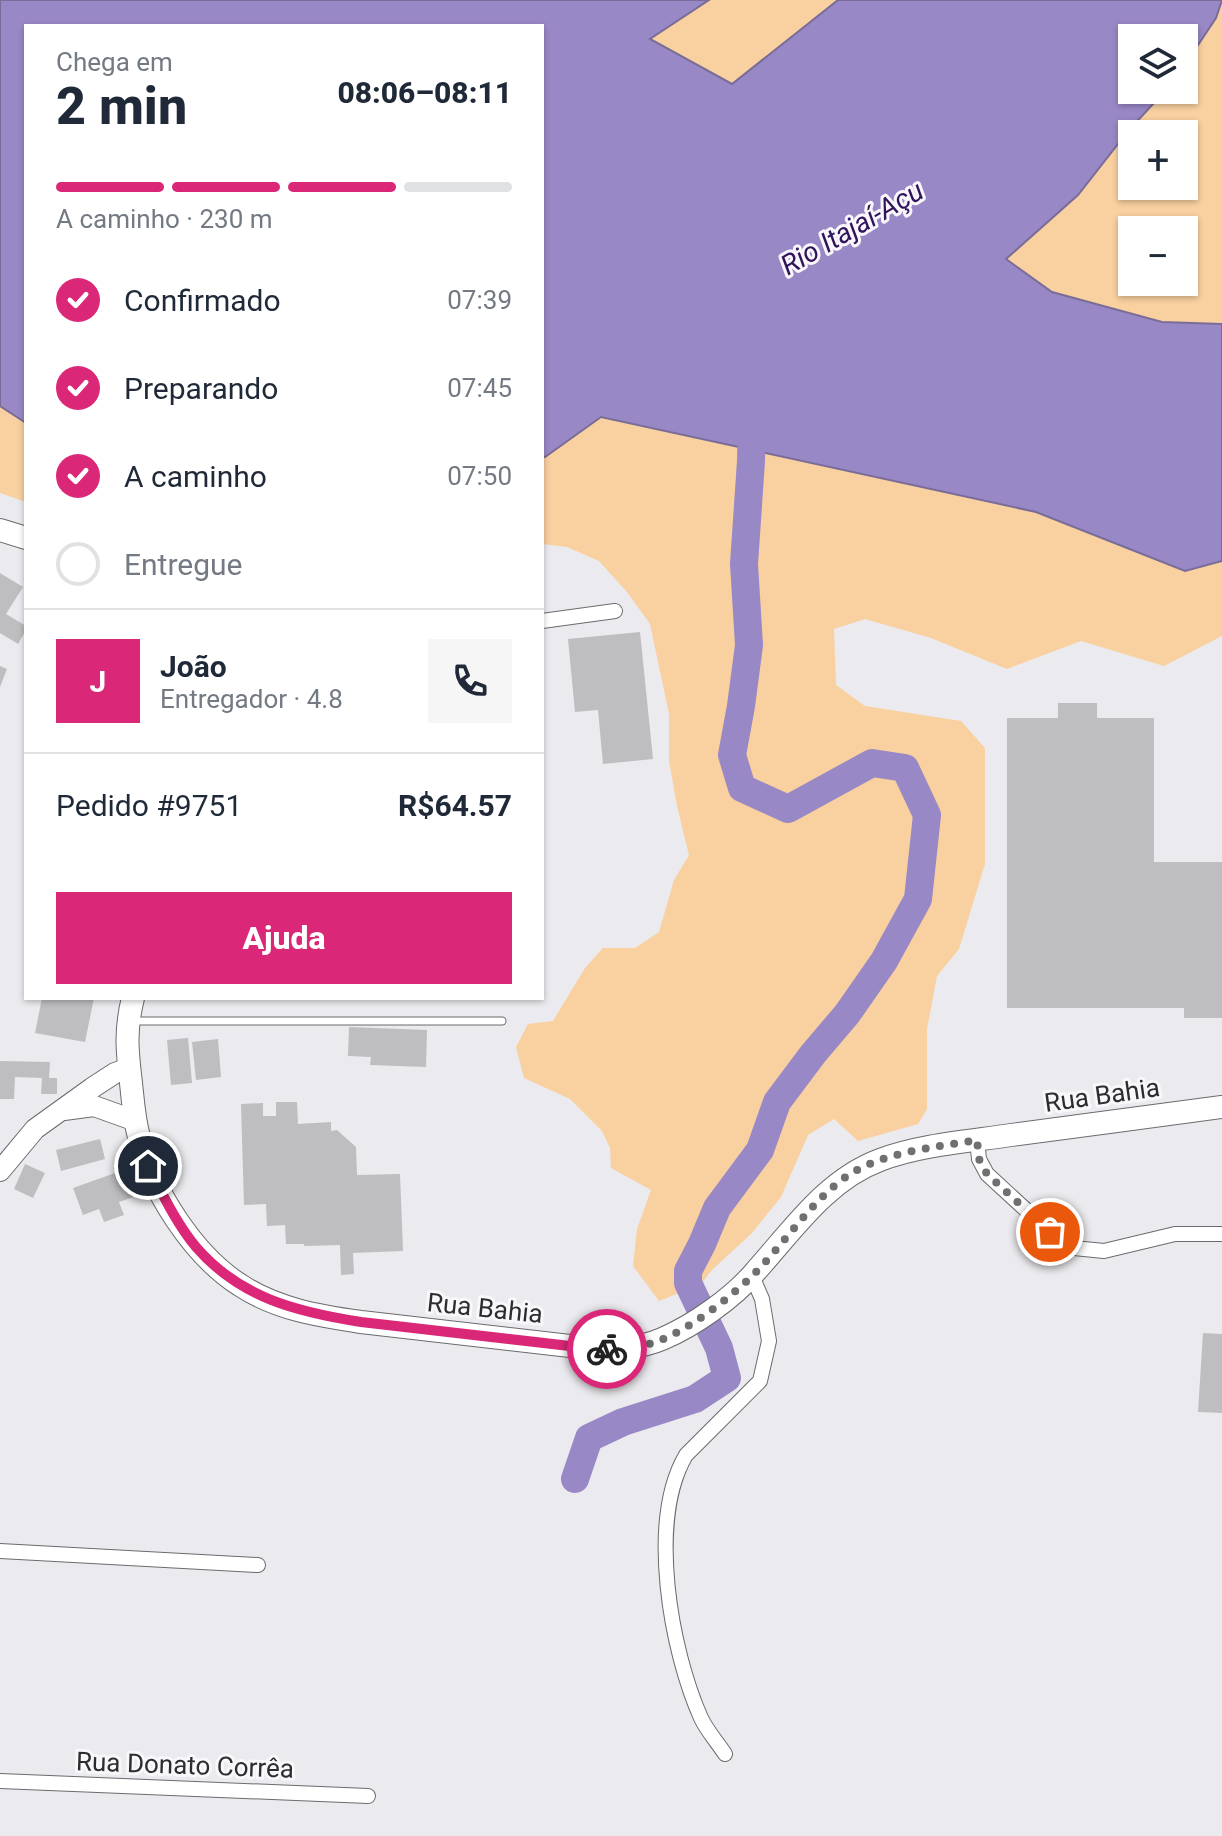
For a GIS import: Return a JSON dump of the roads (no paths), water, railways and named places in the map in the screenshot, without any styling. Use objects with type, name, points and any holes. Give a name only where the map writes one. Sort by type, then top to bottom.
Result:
[{"type":"main road","points":[[0,530],[24,537]]},
{"type":"main road","name":"Rua Bahia","points":[[132,1000],[127,1021],[129,1068],[139,1137],[148,1166],[194,1245],[240,1285],[290,1308],[323,1316],[596,1349],[627,1348],[661,1340],[690,1324],[720,1304],[752,1276],[806,1213],[844,1177],[881,1159],[977,1140],[1222,1107]]},
{"type":"street","points":[[544,621],[615,611]]},
{"type":"street","points":[[0,1171],[35,1129],[60,1111],[93,1097],[115,1073],[129,1068]]},
{"type":"street","points":[[93,1097],[136,1121]]},
{"type":"street","points":[[977,1140],[979,1159],[987,1174],[1050,1232],[1074,1248],[1104,1251],[1175,1234],[1222,1234]]},
{"type":"street","points":[[725,1754],[702,1720],[675,1640],[666,1571],[668,1507],[677,1469],[686,1455],[760,1381],[769,1341],[762,1299],[752,1276]]},
{"type":"street","points":[[0,1551],[258,1565]]},
{"type":"street","name":"Rua Donato Corrêa","points":[[0,1781],[368,1796]]},
{"type":"lane","points":[[127,1021],[502,1021]]},
{"type":"water","name":"Rio Itajaí-Açu","points":[[0,0],[709,0],[650,39],[732,84],[838,0],[1222,0],[1216,18],[1198,45],[1198,24],[1118,24],[1118,104],[1153,104],[1138,120],[1118,120],[1118,144],[1078,195],[1006,259],[1052,292],[1162,322],[1222,324],[1222,561],[1185,571],[1036,512],[601,417],[544,457],[544,24],[24,24],[24,422],[0,406]]},
{"type":"waterway","points":[[575,1479],[589,1438],[623,1422],[695,1399],[727,1378],[719,1348],[688,1283],[688,1271],[717,1208],[760,1150],[777,1102],[847,1014],[884,961],[918,899],[927,815],[905,768],[872,763],[788,809],[742,788],[732,755],[749,645],[744,564],[752,413]]}]
